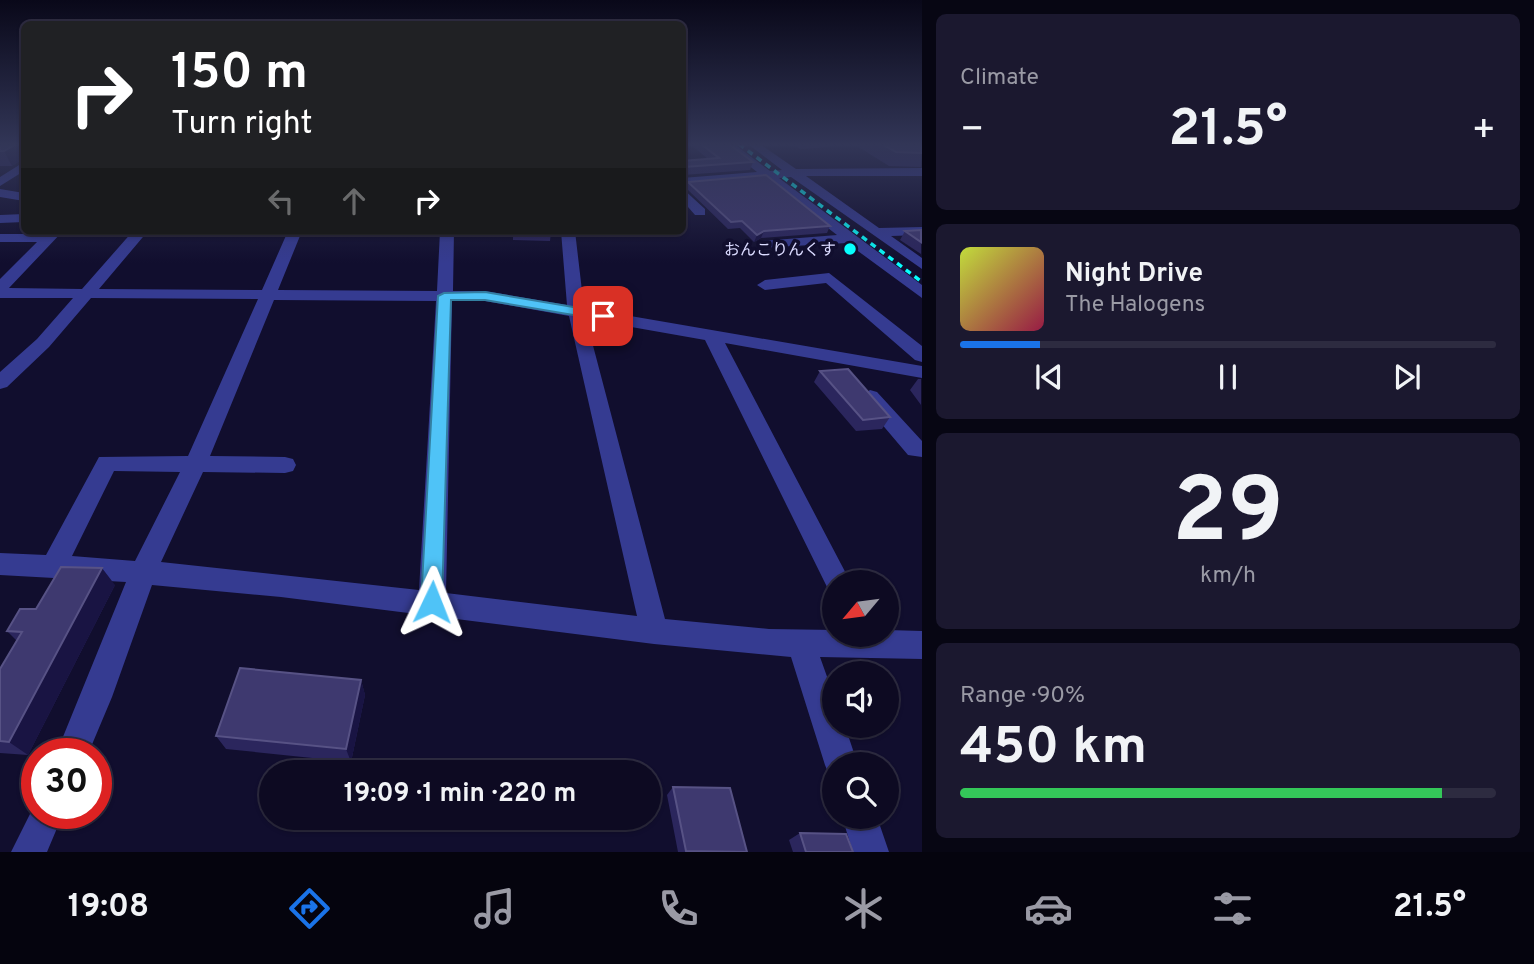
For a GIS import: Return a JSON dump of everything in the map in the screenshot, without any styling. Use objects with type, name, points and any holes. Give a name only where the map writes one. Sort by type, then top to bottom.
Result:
[{"type":"street","points":[[780,184],[922,293]]},
{"type":"street","points":[[809,184],[922,265]]},
{"type":"street","points":[[0,193],[21,198]]},
{"type":"street","points":[[686,196],[700,212]]},
{"type":"street","points":[[0,201],[21,199]]},
{"type":"street","points":[[0,219],[21,218]]},
{"type":"street","points":[[876,232],[922,231]]},
{"type":"street","points":[[0,239],[42,235]]},
{"type":"street","points":[[0,290],[51,235]]},
{"type":"street","points":[[0,383],[43,343],[137,235]]},
{"type":"street","points":[[79,738],[143,572],[195,465],[293,235]]},
{"type":"street","points":[[432,602],[447,235]]},
{"type":"street","points":[[568,235],[576,311],[654,630]]},
{"type":"street","points":[[762,245],[850,238]]},
{"type":"street","points":[[752,273],[779,299]]},
{"type":"street","points":[[765,285],[829,278],[922,356]]},
{"type":"street","points":[[0,290],[267,297],[485,296],[922,372]]},
{"type":"street","points":[[713,337],[831,570]]},
{"type":"street","points":[[837,358],[916,449],[922,449]]},
{"type":"street","points":[[54,565],[107,463],[285,465]]},
{"type":"street","points":[[0,564],[143,572],[432,602],[750,642],[822,641]]},
{"type":"street","points":[[800,642],[838,752]]},
{"type":"street","points":[[900,643],[922,645]]},
{"type":"street","points":[[29,852],[39,829]]},
{"type":"street","points":[[863,829],[871,852]]},
{"type":"building","points":[[690,184],[777,184],[830,226],[764,231],[757,235],[742,221],[731,222]]},
{"type":"building","points":[[921,230],[921,242],[905,231]]},
{"type":"building","points":[[848,369],[890,417],[863,420],[820,371]]},
{"type":"building","points":[[61,567],[102,568],[9,742],[0,741],[0,669],[22,632],[7,631],[20,609],[36,609]]},
{"type":"building","points":[[240,668],[361,680],[346,749],[216,736]]},
{"type":"building","points":[[673,787],[730,788],[747,852],[686,851]]},
{"type":"building","points":[[800,833],[846,834],[853,852],[806,852]]},
{"type":"railway","points":[[792,184],[922,282]]},
{"type":"place","name":"おんこりんくす","points":[[850,249]]},
{"type":"route","points":[[432,602],[444,296],[485,296],[603,316]]}]
